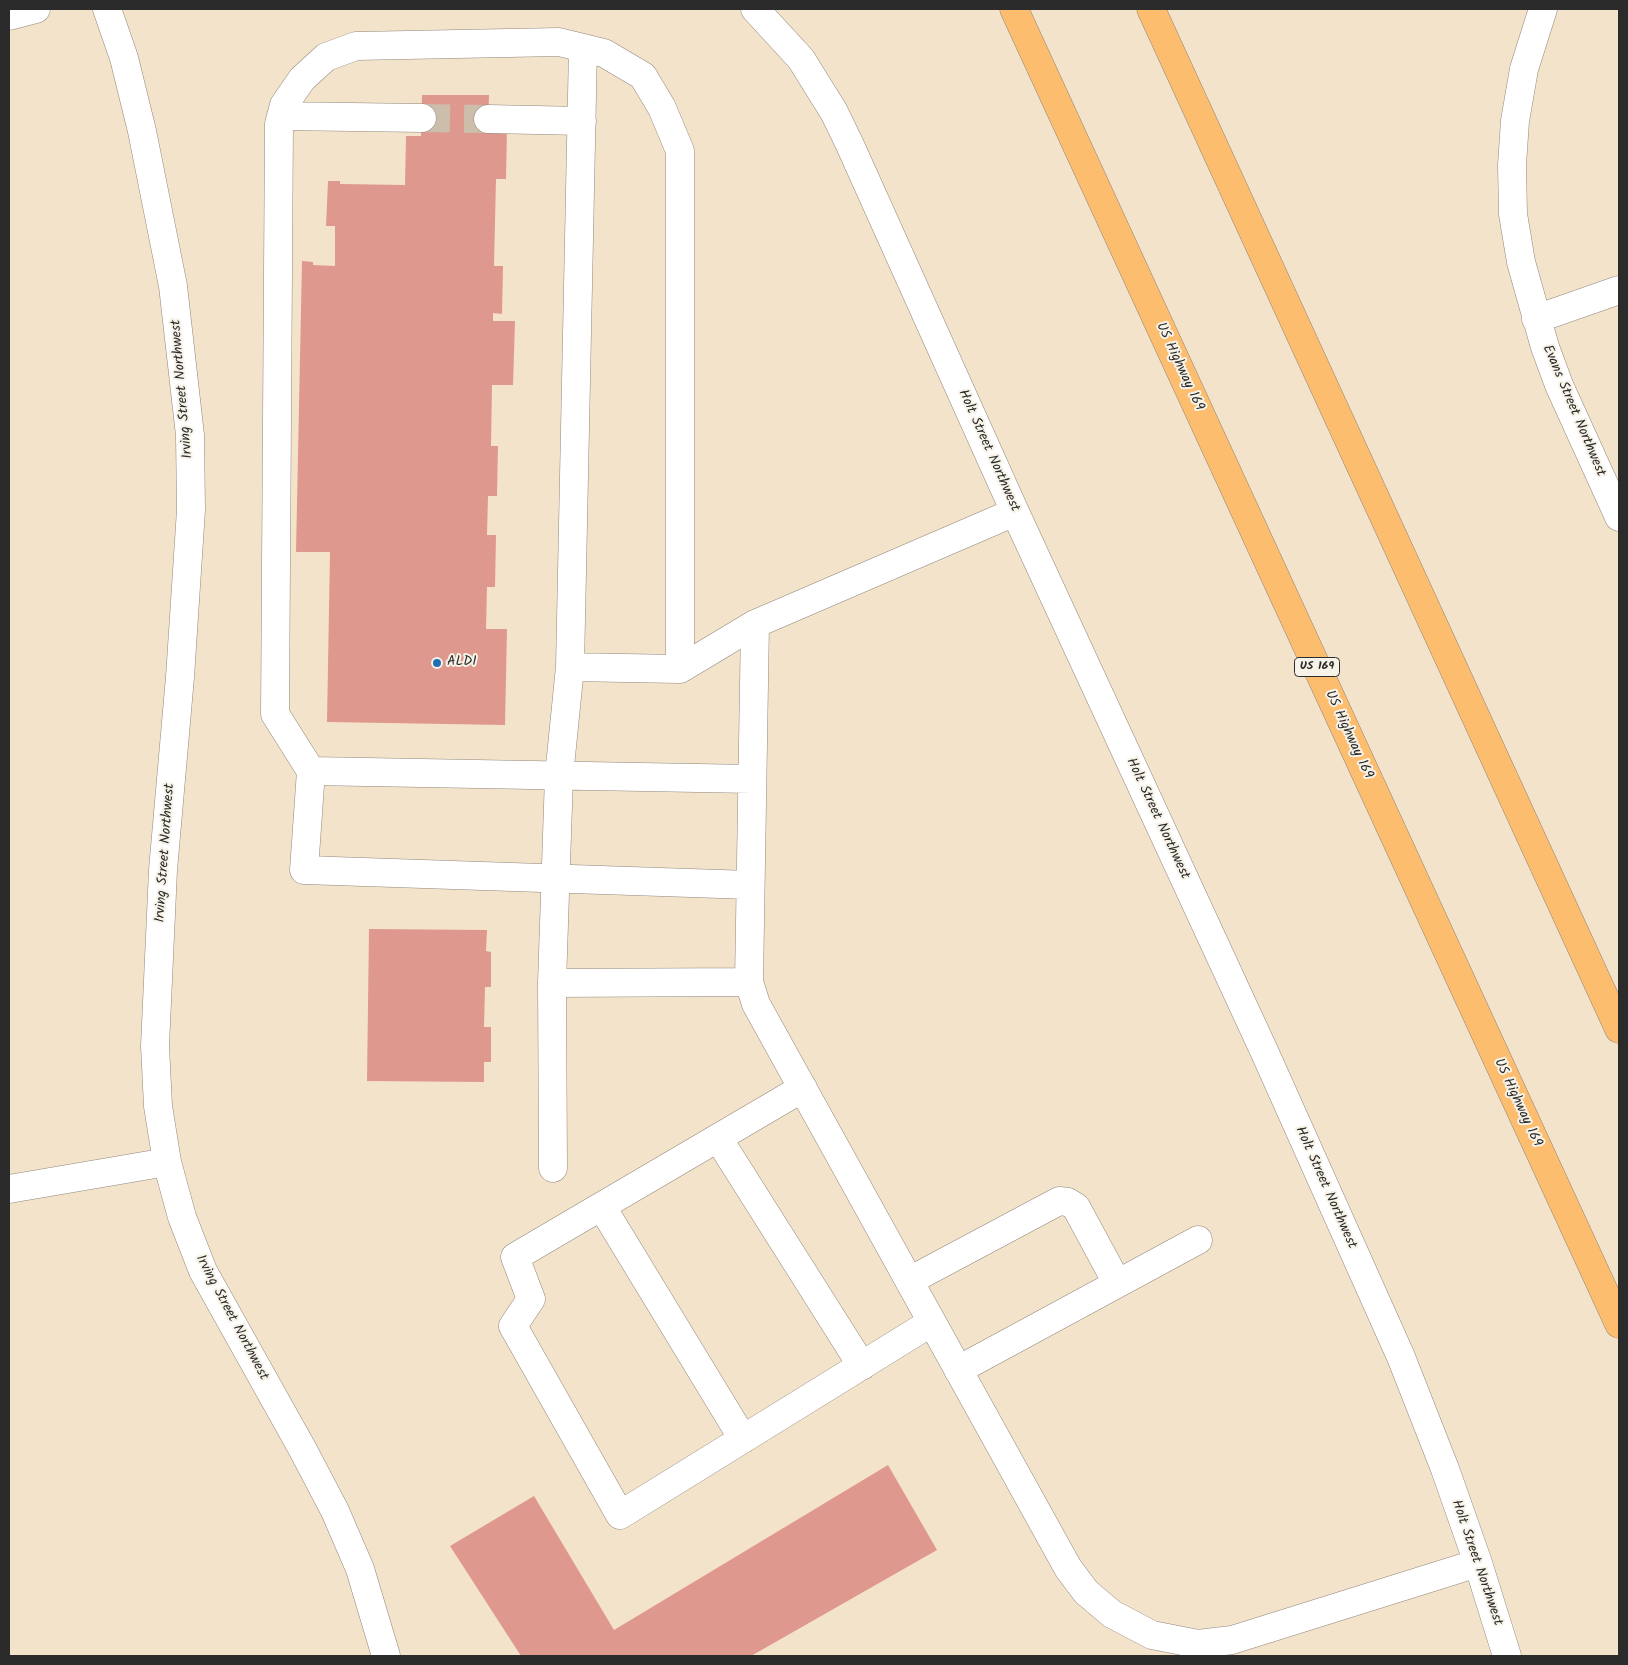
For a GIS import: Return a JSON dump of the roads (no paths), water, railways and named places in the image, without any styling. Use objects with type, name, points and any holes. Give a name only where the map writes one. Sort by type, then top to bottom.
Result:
[{"type":"highway","name":"US Highway 169","points":[[1014,9],[1619,1324]]},
{"type":"highway","points":[[1151,9],[1619,1029]]},
{"type":"street","points":[[9,16],[36,9]]},
{"type":"street","name":"Irving Street Northwest","points":[[107,9],[124,58],[142,131],[173,286],[190,436],[191,510],[180,677],[164,870],[155,1046],[158,1106],[167,1162],[182,1217],[203,1271],[336,1512],[360,1569],[386,1656]]},
{"type":"street","name":"Holt Street Northwest","points":[[755,9],[801,59],[834,112],[1265,1053],[1401,1357],[1445,1469],[1478,1563],[1507,1656]]},
{"type":"street","name":"Evans Street Northwest","points":[[1544,9],[1524,69],[1514,121],[1512,165],[1513,214],[1521,262],[1536,319],[1559,384],[1619,518]]},
{"type":"street","points":[[680,669],[680,151],[662,108],[643,76],[604,53],[559,42],[356,46],[326,57],[302,79],[284,105],[278,134],[275,714],[311,771],[304,870],[750,885]]},
{"type":"street","points":[[553,1168],[552,983],[559,776],[570,667],[583,48]]},
{"type":"street","points":[[281,116],[422,118]]},
{"type":"street","points":[[488,119],[582,121]]},
{"type":"street","points":[[1536,319],[1619,290]]},
{"type":"street","points":[[570,667],[680,669],[755,624],[1016,512]]},
{"type":"street","points":[[755,624],[749,982],[756,1004],[1068,1568],[1086,1592],[1112,1614],[1152,1635],[1198,1644],[1232,1640],[1478,1563]]},
{"type":"street","points":[[311,771],[752,779]]},
{"type":"street","points":[[552,983],[749,982]]},
{"type":"street","points":[[803,1088],[516,1258],[531,1299],[513,1326],[620,1515],[932,1322]]},
{"type":"street","points":[[718,1138],[862,1366]]},
{"type":"street","points":[[9,1189],[167,1162]]},
{"type":"street","points":[[909,1281],[1059,1201],[1068,1202],[1076,1207],[1117,1283]]},
{"type":"street","points":[[602,1207],[743,1439]]},
{"type":"street","points":[[958,1370],[1198,1240]]},
{"type":"tunnel","points":[[422,118],[488,119]]},
{"type":"place","name":"ALDI","points":[[437,663]]}]
